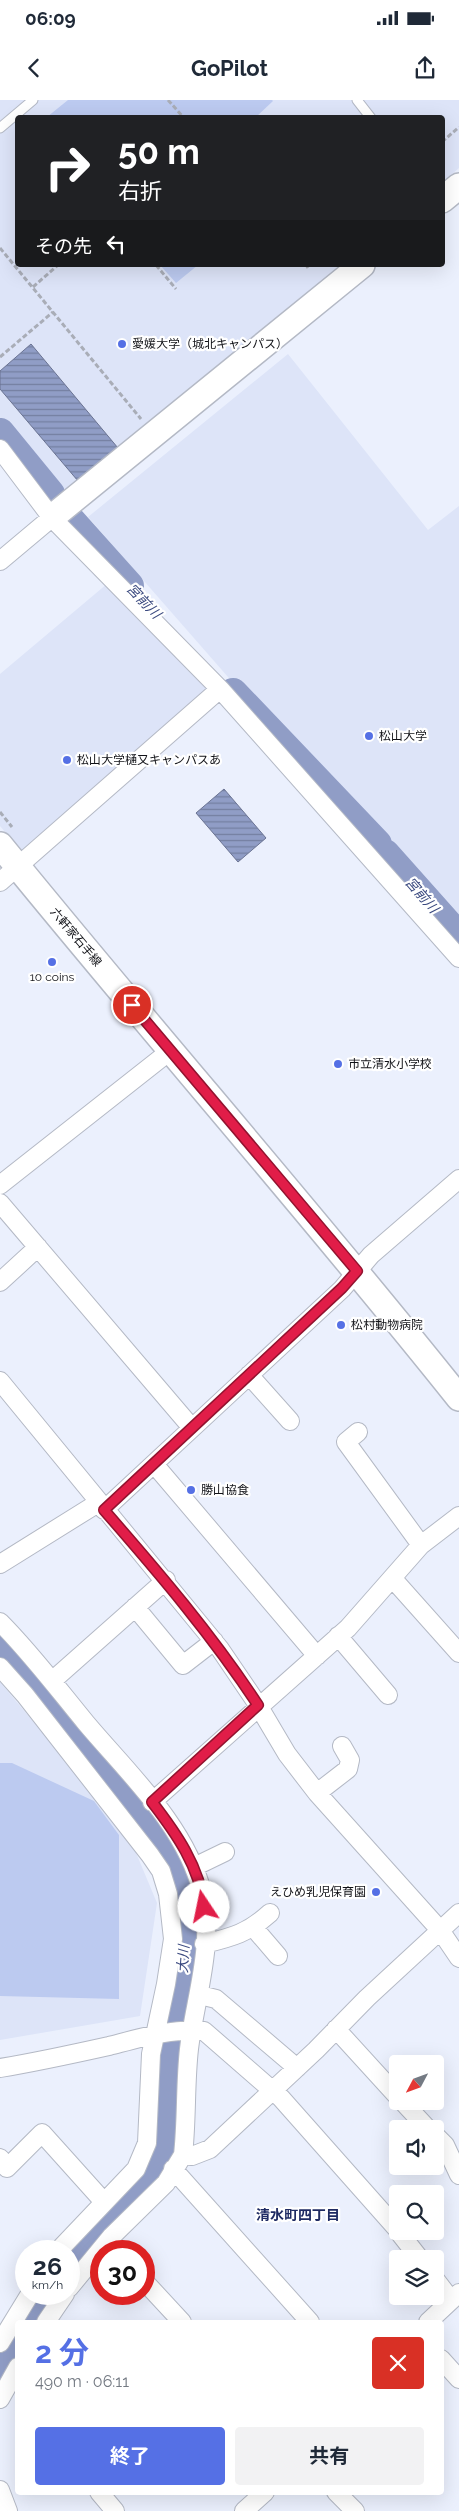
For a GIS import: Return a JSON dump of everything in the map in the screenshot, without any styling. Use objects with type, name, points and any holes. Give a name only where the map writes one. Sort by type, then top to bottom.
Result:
[{"type":"main road","points":[[445,198],[459,186]]},
{"type":"main road","points":[[58,513],[360,267]]},
{"type":"main road","name":"六軒家石手線","points":[[0,845],[9,875],[170,1051],[357,1271],[459,1398]]},
{"type":"street","points":[[3,458],[58,513],[220,689],[459,958]]},
{"type":"street","points":[[0,561],[58,513]]},
{"type":"street","points":[[9,875],[220,689]]},
{"type":"street","points":[[0,1185],[170,1051]]},
{"type":"street","points":[[0,1564],[101,1507],[154,1464],[342,1288],[371,1255],[459,1179]]},
{"type":"street","points":[[0,1203],[192,1428]]},
{"type":"street","points":[[0,1282],[38,1247]]},
{"type":"street","points":[[249,1375],[290,1421]]},
{"type":"street","points":[[0,1381],[101,1507],[166,1580],[214,1641],[258,1705],[287,1754],[318,1793],[440,1930],[459,1958]]},
{"type":"street","points":[[358,1432],[346,1442],[421,1546]]},
{"type":"street","points":[[154,1464],[317,1656]]},
{"type":"street","points":[[152,1802],[258,1705],[317,1656],[393,1579],[421,1546],[459,1516]]},
{"type":"street","points":[[393,1579],[459,1653]]},
{"type":"street","points":[[52,1682],[166,1580]]},
{"type":"street","points":[[135,1607],[183,1665],[214,1641]]},
{"type":"street","points":[[0,1622],[168,1822],[194,1867],[202,1893],[205,1920],[200,1995],[187,2030],[178,2162],[166,2183],[116,2240]]},
{"type":"street","points":[[338,1636],[388,1695]]},
{"type":"street","points":[[0,1667],[161,1871],[168,1894],[173,1939],[157,2035],[150,2054],[147,2143],[136,2169],[68,2240]]},
{"type":"street","points":[[318,1793],[348,1769],[350,1760],[342,1746]]},
{"type":"street","points":[[194,1867],[225,1852]]},
{"type":"street","points":[[204,1944],[234,1937],[254,1928],[270,1913]]},
{"type":"street","points":[[178,2162],[210,2149],[273,2092],[367,1998],[459,1913]]},
{"type":"street","points":[[254,1928],[278,1956]]},
{"type":"street","points":[[200,1995],[216,1999],[298,2068]]},
{"type":"street","points":[[336,2029],[389,2087]]},
{"type":"street","points":[[0,2068],[44,2061],[157,2035],[187,2030],[204,2030],[273,2092],[389,2221]]},
{"type":"street","points":[[410,2110],[420,2120]]},
{"type":"street","points":[[0,2158],[7,2168],[42,2133],[104,2202]]},
{"type":"street","points":[[444,2144],[459,2175]]},
{"type":"street","points":[[178,2162],[308,2320]]},
{"type":"street","points":[[405,2240],[413,2250]]},
{"type":"street","points":[[80,2277],[90,2267]]},
{"type":"street","points":[[430,2320],[455,2297],[444,2287]]},
{"type":"street","points":[[155,2293],[180,2320]]},
{"type":"street","points":[[0,2343],[23,2305]]},
{"type":"street","points":[[47,2320],[58,2305]]},
{"type":"street","points":[[444,2362],[459,2379]]},
{"type":"street","points":[[0,2399],[15,2372]]},
{"type":"street","points":[[0,2490],[8,2511]]},
{"type":"street","points":[[101,2495],[111,2510]]},
{"type":"street","points":[[339,2495],[355,2511]]},
{"type":"lane","points":[[15,115],[33,100]]},
{"type":"lane","points":[[357,100],[369,115]]},
{"type":"lane","points":[[0,128],[15,115]]},
{"type":"path","points":[[168,100],[181,115]]},
{"type":"path","points":[[445,139],[459,127]]},
{"type":"path","points":[[0,248],[15,266]]},
{"type":"path","points":[[16,267],[154,434]]},
{"type":"path","points":[[33,287],[56,267]]},
{"type":"path","points":[[158,267],[176,289]]},
{"type":"path","points":[[0,357],[53,312]]},
{"type":"shaded area","name":"愛媛大学（城北キャンパス）","points":[[0,100],[459,100],[459,168],[445,180],[445,115],[15,115],[15,267],[339,267],[61,494],[0,423]]},
{"type":"shaded area","points":[[68,100],[273,101],[258,115],[49,115]]},
{"type":"shaded area","points":[[162,267],[196,267],[176,283]]},
{"type":"shaded area","points":[[31,344],[118,448],[78,481],[0,389],[0,371]]},
{"type":"shaded area","name":"松山大学","points":[[288,354],[428,530],[459,506],[459,941],[88,517]]},
{"type":"shaded area","name":"松山大学樋又キャンパスあ","points":[[114,578],[212,695],[23,853],[0,826],[0,674]]},
{"type":"shaded area","points":[[224,789],[266,838],[238,862],[196,813]]},
{"type":"shaded area","points":[[0,1682],[129,1836],[157,1903],[140,2016],[0,2040]]},
{"type":"shaded area","points":[[0,1763],[12,1763],[94,1801],[119,1835],[119,1999],[0,1996]]},
{"type":"waterway","name":"宮前川","points":[[0,433],[50,494]]},
{"type":"waterway","name":"宮前川","points":[[69,519],[129,586]]},
{"type":"waterway","name":"宮前川","points":[[233,693],[377,844]]},
{"type":"waterway","name":"宮前川","points":[[385,854],[459,937]]},
{"type":"waterway","name":"大川","points":[[0,1646],[87,1750],[171,1860],[186,1918],[181,1998],[165,2092],[164,2143],[154,2176],[93,2235],[80,2253]]},
{"type":"waterway","name":"大川","points":[[36,2320],[46,2305]]},
{"type":"waterway","name":"大川","points":[[0,2379],[15,2355]]},
{"type":"place","name":"愛媛大学（城北キャンパス）","points":[[122,344]]},
{"type":"place","name":"松山大学","points":[[369,736]]},
{"type":"place","name":"松山大学樋又キャンパスあ","points":[[67,760]]},
{"type":"place","name":"10 coins","points":[[52,962]]},
{"type":"place","name":"市立清水小学校","points":[[338,1064]]},
{"type":"place","name":"松村動物病院","points":[[341,1325]]},
{"type":"place","name":"勝山協食","points":[[191,1490]]},
{"type":"place","name":"えひめ乳児保育園","points":[[376,1892]]},
{"type":"district","name":"清水町四丁目","points":[[298,2215]]},
{"type":"route","points":[[132,1005],[357,1271],[342,1288],[104,1510],[166,1580],[220,1649],[258,1705],[152,1802],[168,1822],[194,1867],[204,1907]]}]
